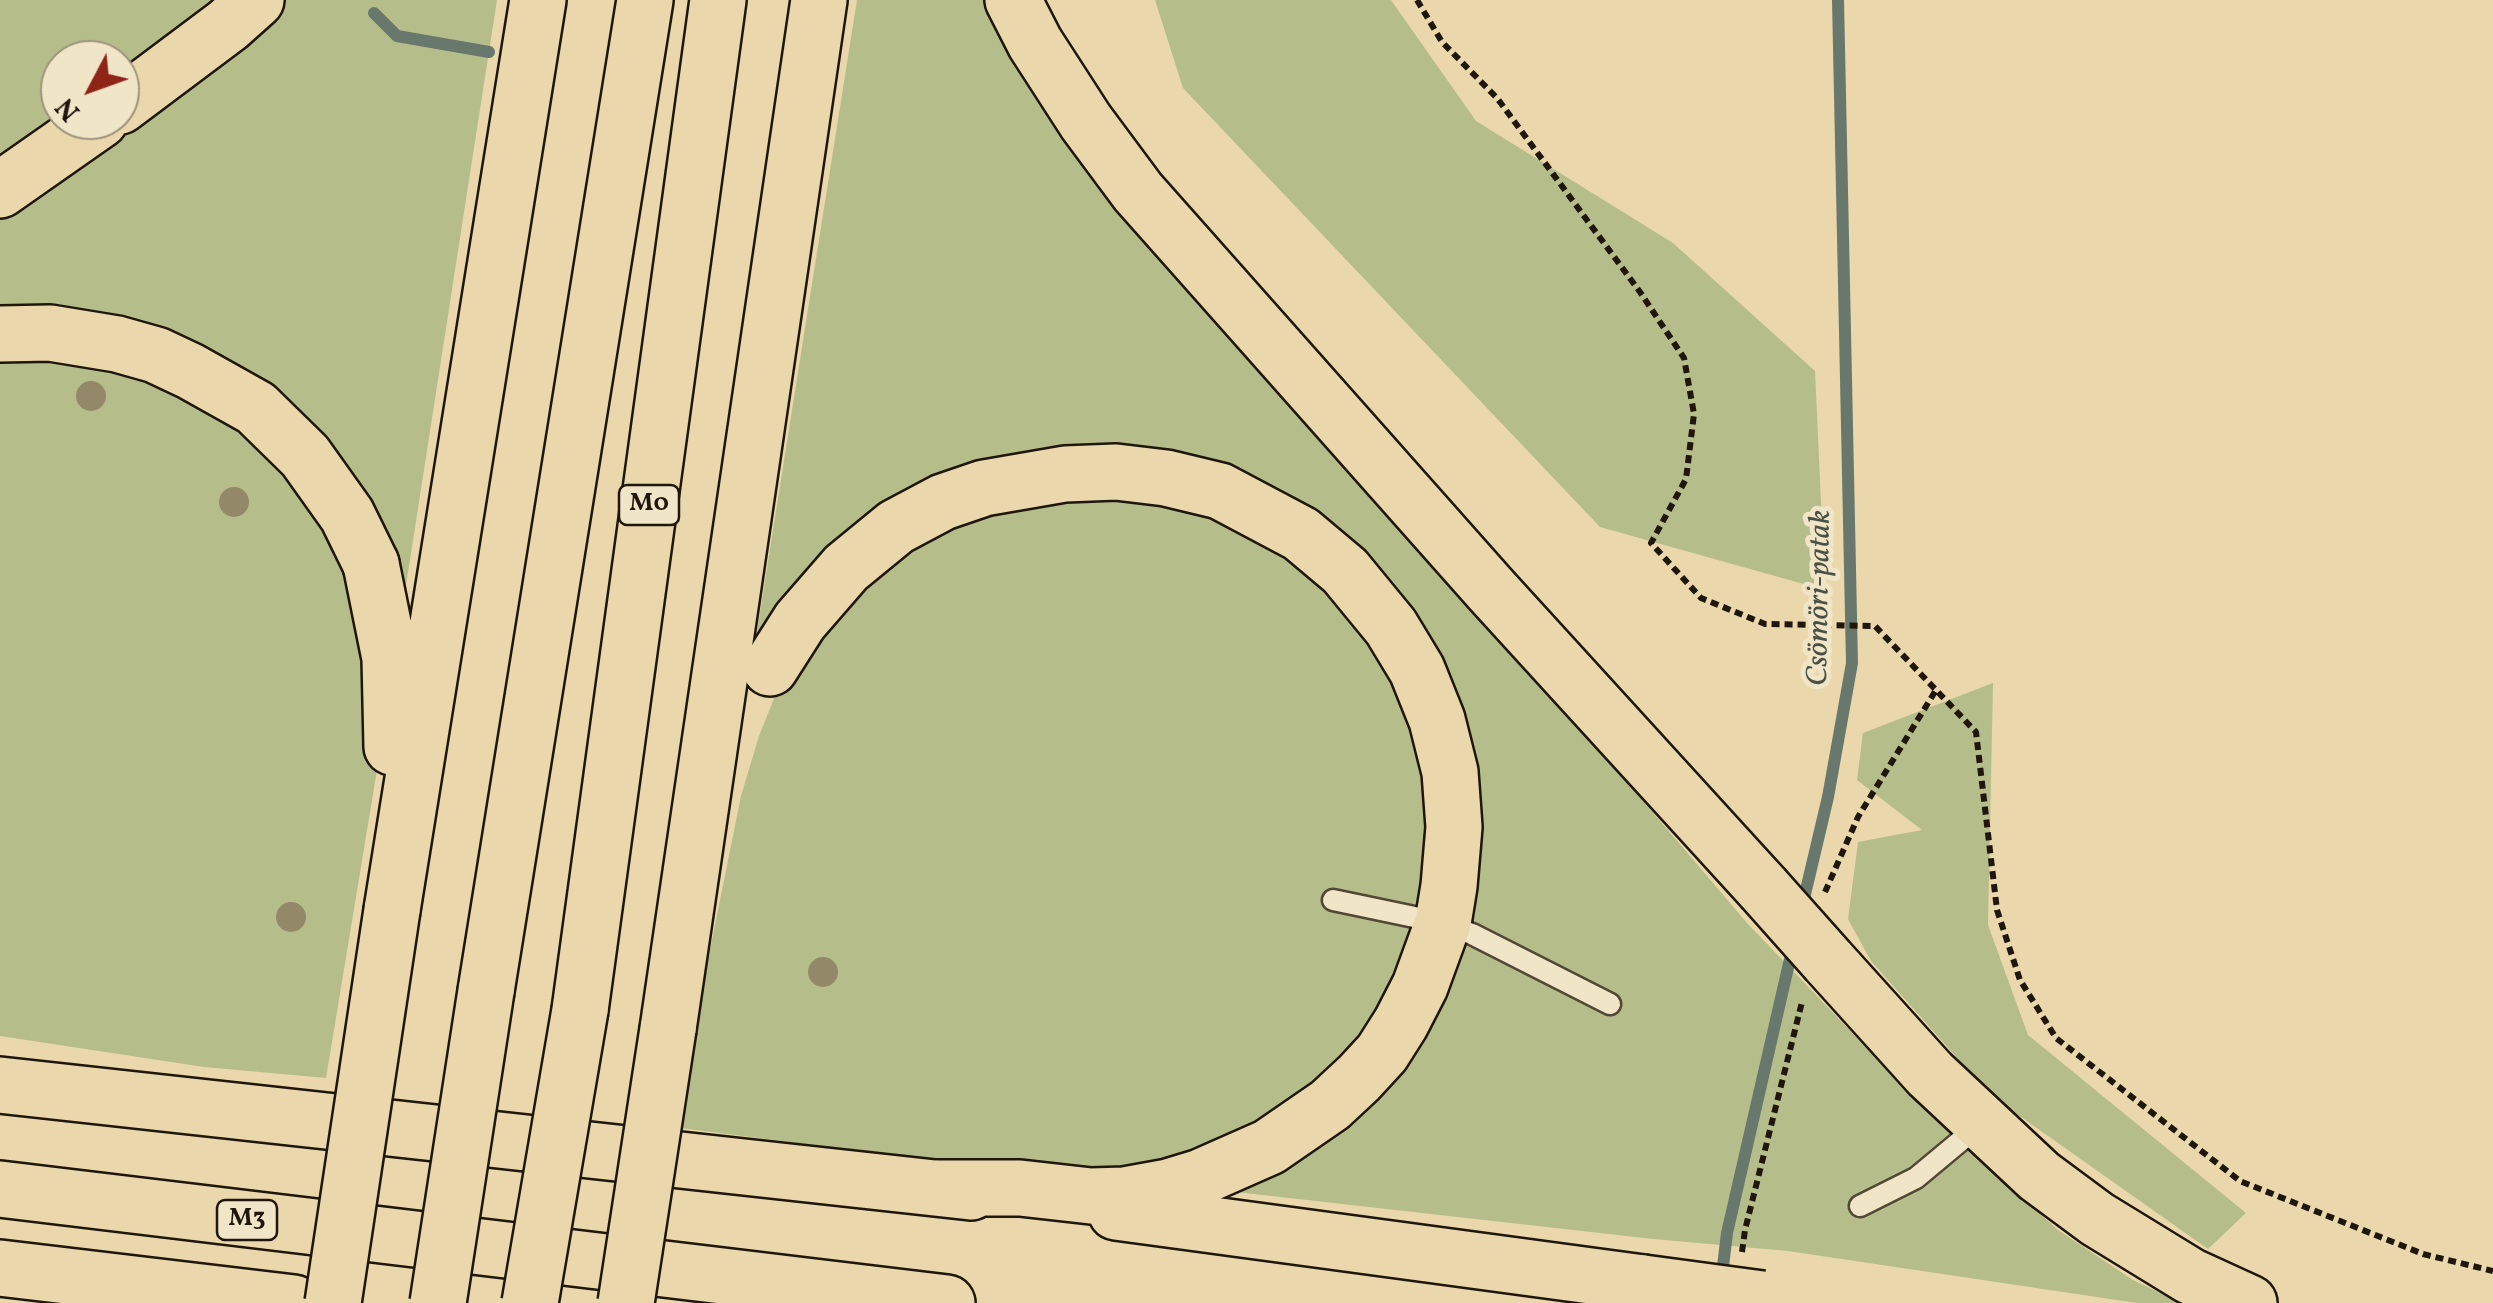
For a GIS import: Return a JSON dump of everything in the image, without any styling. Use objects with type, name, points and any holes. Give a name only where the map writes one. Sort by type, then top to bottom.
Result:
[{"type":"highway","points":[[140,91],[228,26],[256,0]]},
{"type":"highway","points":[[333,1303],[538,0]]},
{"type":"highway","points":[[438,1303],[645,0]]},
{"type":"highway","name":"M0","points":[[530,1303],[580,1010],[718,0]]},
{"type":"highway","points":[[626,1303],[819,0]]},
{"type":"highway","points":[[1013,0],[1035,43],[1086,122],[1138,192],[1478,576],[1763,888],[1815,983],[1930,1074],[2039,1176],[2097,1219],[2190,1276],[2249,1303]]},
{"type":"highway","points":[[0,190],[71,140]]},
{"type":"highway","points":[[0,334],[50,334],[117,344],[156,355],[190,371],[256,408],[304,456],[347,515],[371,564],[390,658],[392,910]]},
{"type":"highway","points":[[668,1029],[739,737],[770,668],[800,620],[846,568],[896,527],[944,502],[984,488],[1065,474],[1116,472],[1166,478],[1220,492],[1301,534],[1346,571],[1391,627],[1417,670],[1437,720],[1450,772],[1454,827],[1442,924],[1420,986],[1382,1053],[1330,1105],[1270,1147],[1201,1177],[1124,1196],[1020,1188],[938,1188]]},
{"type":"highway","points":[[0,1061],[200,1106]]},
{"type":"highway","points":[[0,1084],[938,1188],[1778,1301]]},
{"type":"highway","name":"M3","points":[[0,1190],[947,1303]]},
{"type":"highway","points":[[0,1268],[294,1303]]},
{"type":"lane","points":[[1333,900],[1472,934],[1610,1004]]},
{"type":"lane","points":[[1860,1206],[1916,1178],[1982,1123]]},
{"type":"path","points":[[1417,0],[1442,42],[1508,112],[1684,358],[1694,414],[1686,479],[1650,543],[1701,598],[1764,624],[1876,626],[1976,732],[1997,910],[2020,980],[2056,1038],[2240,1181],[2423,1254],[2493,1271]]},
{"type":"path","points":[[1824,892],[1858,817],[1936,690]]},
{"type":"path","points":[[1745,1230],[1815,983]]},
{"type":"green space","points":[[0,0],[497,0],[326,1078],[204,1067],[0,1036]]},
{"type":"green space","points":[[857,0],[989,0],[1447,571],[1748,924],[1929,1113],[2058,1230],[2133,1280],[2182,1303],[2137,1303],[1788,1251],[1227,1191],[1285,1158],[1477,861],[1480,797],[1466,722],[1374,565],[1331,522],[1237,471],[1178,451],[1060,447],[958,466],[923,480],[870,516],[769,627],[757,631]]},
{"type":"green space","points":[[1155,0],[1391,0],[1476,121],[1673,243],[1815,371],[1825,590],[1600,527],[1183,88]]},
{"type":"green space","points":[[1123,482],[1286,539],[1410,681],[1440,849],[1394,1005],[1305,1102],[1171,1165],[1087,1174],[994,1168],[680,1128],[693,1034],[741,796],[781,681],[811,630],[933,522]]},
{"type":"green space","points":[[1993,683],[1988,925],[2028,1035],[2246,1213],[2208,1249],[1990,1095],[1871,961],[1848,919],[1858,842],[1922,830],[1857,780],[1863,733]]},
{"type":"waterway","name":"Csömöri-patak","points":[[1802,907],[1828,797],[1852,663],[1838,0]]},
{"type":"waterway","points":[[374,13],[397,36],[489,52]]},
{"type":"waterway","name":"Csömöri-patak","points":[[1721,1283],[1727,1233],[1793,946]]}]
